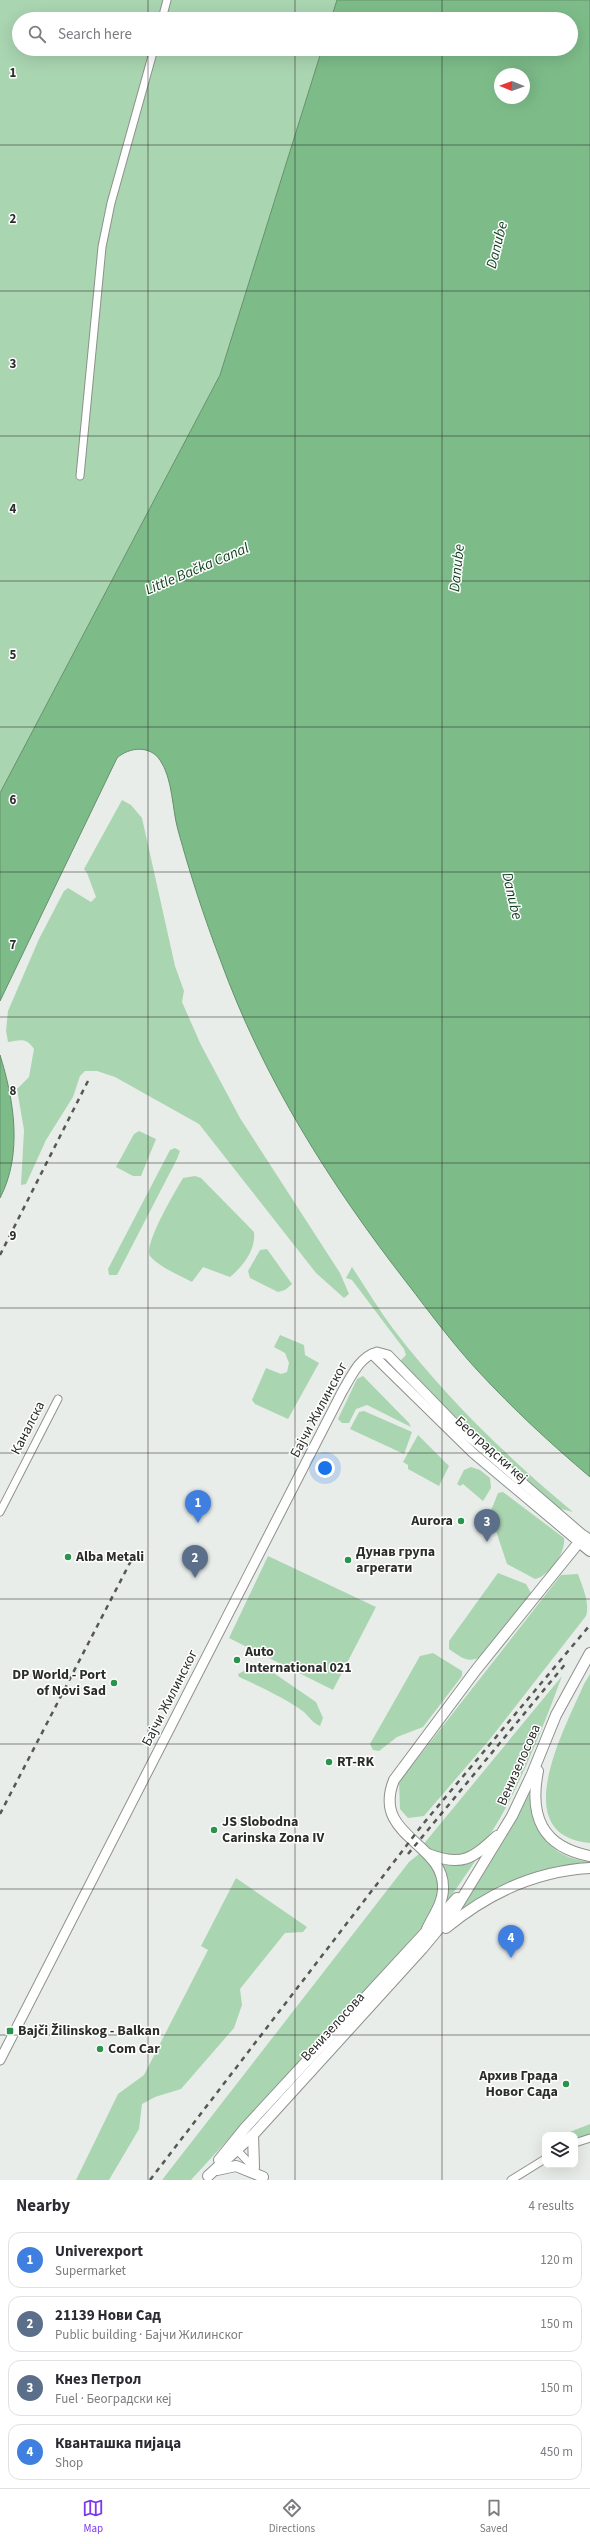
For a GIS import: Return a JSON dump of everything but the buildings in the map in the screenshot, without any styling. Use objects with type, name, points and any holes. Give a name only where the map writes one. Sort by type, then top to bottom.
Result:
[{"type":"main road","name":"Београдски кеј","points":[[584,1539],[590,1551]]},
{"type":"main road","points":[[428,1929],[441,1901],[443,1890],[442,1875],[426,1854],[399,1827],[392,1815],[390,1801],[394,1780],[476,1670],[584,1539]]},
{"type":"main road","name":"Венизелосова","points":[[234,2147],[253,2135],[429,1942],[456,1908],[468,1886],[503,1831],[564,1700],[590,1653]]},
{"type":"main road","points":[[541,1751],[535,1791],[535,1809],[540,1824],[549,1837],[558,1845],[568,1850],[590,1856]]},
{"type":"main road","points":[[426,1854],[444,1860],[460,1861],[475,1855],[503,1831]]},
{"type":"main road","points":[[429,1942],[469,1910],[506,1889],[556,1873],[590,1868]]},
{"type":"main road","name":"Венизелосова","points":[[209,2175],[468,1886]]},
{"type":"main road","points":[[253,2135],[254,2167]]},
{"type":"main road","points":[[209,2175],[236,2166],[265,2179]]},
{"type":"street","points":[[164,12],[167,0]]},
{"type":"street","points":[[80,476],[102,247],[111,203],[152,56]]},
{"type":"street","name":"Београдски кеј","points":[[372,1354],[384,1352],[385,1358],[458,1427],[584,1539]]},
{"type":"street","name":"Бајчи Жилинског","points":[[0,2060],[342,1392],[360,1364],[372,1354]]},
{"type":"street","name":"Каналска","points":[[0,1512],[58,1399]]},
{"type":"street","points":[[578,2142],[590,2138]]},
{"type":"street","points":[[234,2147],[265,2179]]},
{"type":"street","points":[[511,2180],[542,2161]]},
{"type":"shaded area","points":[[0,0],[337,0],[333,12],[12,12],[12,56],[320,56],[220,375],[0,793]]},
{"type":"shaded area","points":[[122,800],[131,805],[142,818],[175,966],[184,991],[182,1002],[201,1045],[240,1118],[340,1273],[349,1294],[344,1298],[316,1273],[199,1124],[115,1077],[97,1071],[85,1071],[80,1076],[73,1097],[46,1140],[26,1184],[21,1185],[24,1130],[17,1089],[29,1077],[34,1049],[23,1040],[8,1042],[6,1031],[8,1011],[39,939],[64,891],[68,888],[91,902],[96,897],[84,869]]},
{"type":"shaded area","points":[[139,1131],[156,1139],[141,1176],[133,1176],[116,1167],[134,1134]]},
{"type":"shaded area","points":[[175,1148],[180,1151],[177,1159],[117,1275],[109,1275],[108,1269],[170,1150]]},
{"type":"shaded area","points":[[195,1176],[201,1178],[254,1232],[253,1245],[248,1257],[240,1268],[230,1277],[203,1267],[192,1282],[164,1267],[150,1256],[149,1250],[151,1241],[161,1217],[183,1178]]},
{"type":"shaded area","points":[[267,1249],[292,1284],[285,1290],[278,1292],[250,1278],[248,1271],[260,1250]]},
{"type":"shaded area","points":[[352,1267],[394,1330],[435,1380],[502,1449],[573,1512],[558,1508],[499,1457],[457,1420],[400,1361],[406,1355],[404,1349],[352,1280],[346,1278]]},
{"type":"shaded area","points":[[280,1335],[304,1345],[305,1355],[319,1363],[288,1419],[255,1404],[252,1400],[266,1368],[281,1374],[287,1372],[289,1363],[285,1353],[274,1347]]},
{"type":"shaded area","points":[[363,1376],[409,1423],[411,1427],[367,1405],[356,1409],[349,1423],[342,1423],[338,1419],[357,1379]]},
{"type":"shaded area","points":[[364,1411],[412,1432],[404,1454],[350,1429],[359,1412]]},
{"type":"shaded area","points":[[418,1435],[449,1466],[439,1486],[408,1469],[408,1465],[403,1462]]},
{"type":"shaded area","points":[[471,1467],[480,1470],[490,1478],[491,1488],[483,1501],[463,1484],[460,1486],[457,1484],[464,1470]]},
{"type":"shaded area","points":[[503,1492],[564,1538],[564,1544],[556,1563],[551,1569],[540,1577],[535,1579],[507,1564],[490,1513],[498,1493]]},
{"type":"shaded area","points":[[268,1556],[376,1607],[333,1690],[229,1638]]},
{"type":"shaded area","points":[[498,1573],[526,1584],[531,1593],[480,1657],[472,1660],[464,1658],[449,1649],[449,1641]]},
{"type":"shaded area","points":[[578,1574],[587,1601],[586,1616],[490,1739],[424,1816],[408,1818],[400,1809],[399,1782],[561,1575]]},
{"type":"shaded area","points":[[433,1653],[462,1671],[462,1676],[423,1727],[397,1737],[379,1751],[373,1750],[370,1744],[420,1656]]},
{"type":"shaded area","points":[[259,1663],[316,1702],[323,1718],[320,1726],[304,1712],[289,1702],[239,1677],[238,1674]]},
{"type":"shaded area","points":[[590,1674],[590,1843],[565,1836],[551,1821],[546,1801],[548,1777],[556,1751],[565,1726]]},
{"type":"shaded area","points":[[562,1676],[523,1772],[497,1824],[484,1843],[471,1855],[458,1859],[439,1855],[422,1846]]},
{"type":"shaded area","points":[[529,1790],[533,1817],[544,1839],[553,1848],[563,1854],[575,1859],[590,1862],[590,1866],[554,1871],[456,1914]]},
{"type":"shaded area","points":[[419,1854],[435,1871],[439,1879],[440,1887],[435,1904],[425,1924],[191,2180],[162,2180],[409,1862]]},
{"type":"shaded area","points":[[476,1860],[447,1902],[447,1879],[442,1865],[465,1865]]},
{"type":"shaded area","points":[[236,1878],[307,1927],[303,1932],[285,1933],[240,1989],[242,2005],[234,2028],[181,2089],[155,2097],[142,2104],[139,2129],[109,2180],[76,2180],[118,2094],[144,2075],[208,1950],[201,1946]]},
{"type":"shaded area","points":[[590,2124],[590,2134],[578,2140],[578,2132],[570,2132]]},
{"type":"water","points":[[337,0],[590,0],[590,1477],[519,1413],[478,1371],[433,1317],[379,1246],[325,1168],[278,1088],[237,1003],[192,879],[176,822],[170,785],[164,768],[156,755],[139,749],[122,754],[117,758],[0,1001],[0,793],[220,375],[320,56],[578,56],[578,12],[333,12]]},
{"type":"water","points":[[0,1055],[12,1108],[14,1145],[12,1163],[0,1198]]},
{"type":"railway","points":[[0,1255],[90,1077]]},
{"type":"railway","points":[[0,1814],[135,1553]]},
{"type":"railway","points":[[150,2180],[423,1824],[590,1625]]},
{"type":"railway","points":[[408,1854],[567,1662]]},
{"type":"place","name":"Aurora","points":[[461,1521]]},
{"type":"place","name":"Univerexport","points":[[198,1523]]},
{"type":"place","name":"Кнез Петрол","points":[[487,1542]]},
{"type":"place","name":"Alba Metali","points":[[68,1557]]},
{"type":"place","name":"Дунав група агрегати","points":[[348,1560]]},
{"type":"place","name":"21139 Нови Сад","points":[[195,1578]]},
{"type":"place","name":"Auto International 021","points":[[237,1660]]},
{"type":"place","name":"DP World - Port of Novi Sad","points":[[114,1683]]},
{"type":"place","name":"RT-RK","points":[[329,1762]]},
{"type":"place","name":"JS Slobodna Carinska Zona IV","points":[[214,1830]]},
{"type":"place","name":"Кванташка пијаца","points":[[511,1958]]},
{"type":"place","name":"Bajči Žilinskog - Balkan","points":[[10,2031]]},
{"type":"place","name":"Com Car","points":[[100,2049]]},
{"type":"place","name":"Архив Града Новог Сада","points":[[566,2084]]},
{"type":"water label","name":"Danube","points":[[497,245]]},
{"type":"water label","name":"Danube","points":[[457,568]]},
{"type":"water label","name":"Little Bačka Canal","points":[[197,569]]},
{"type":"water label","name":"Danube","points":[[512,896]]}]
